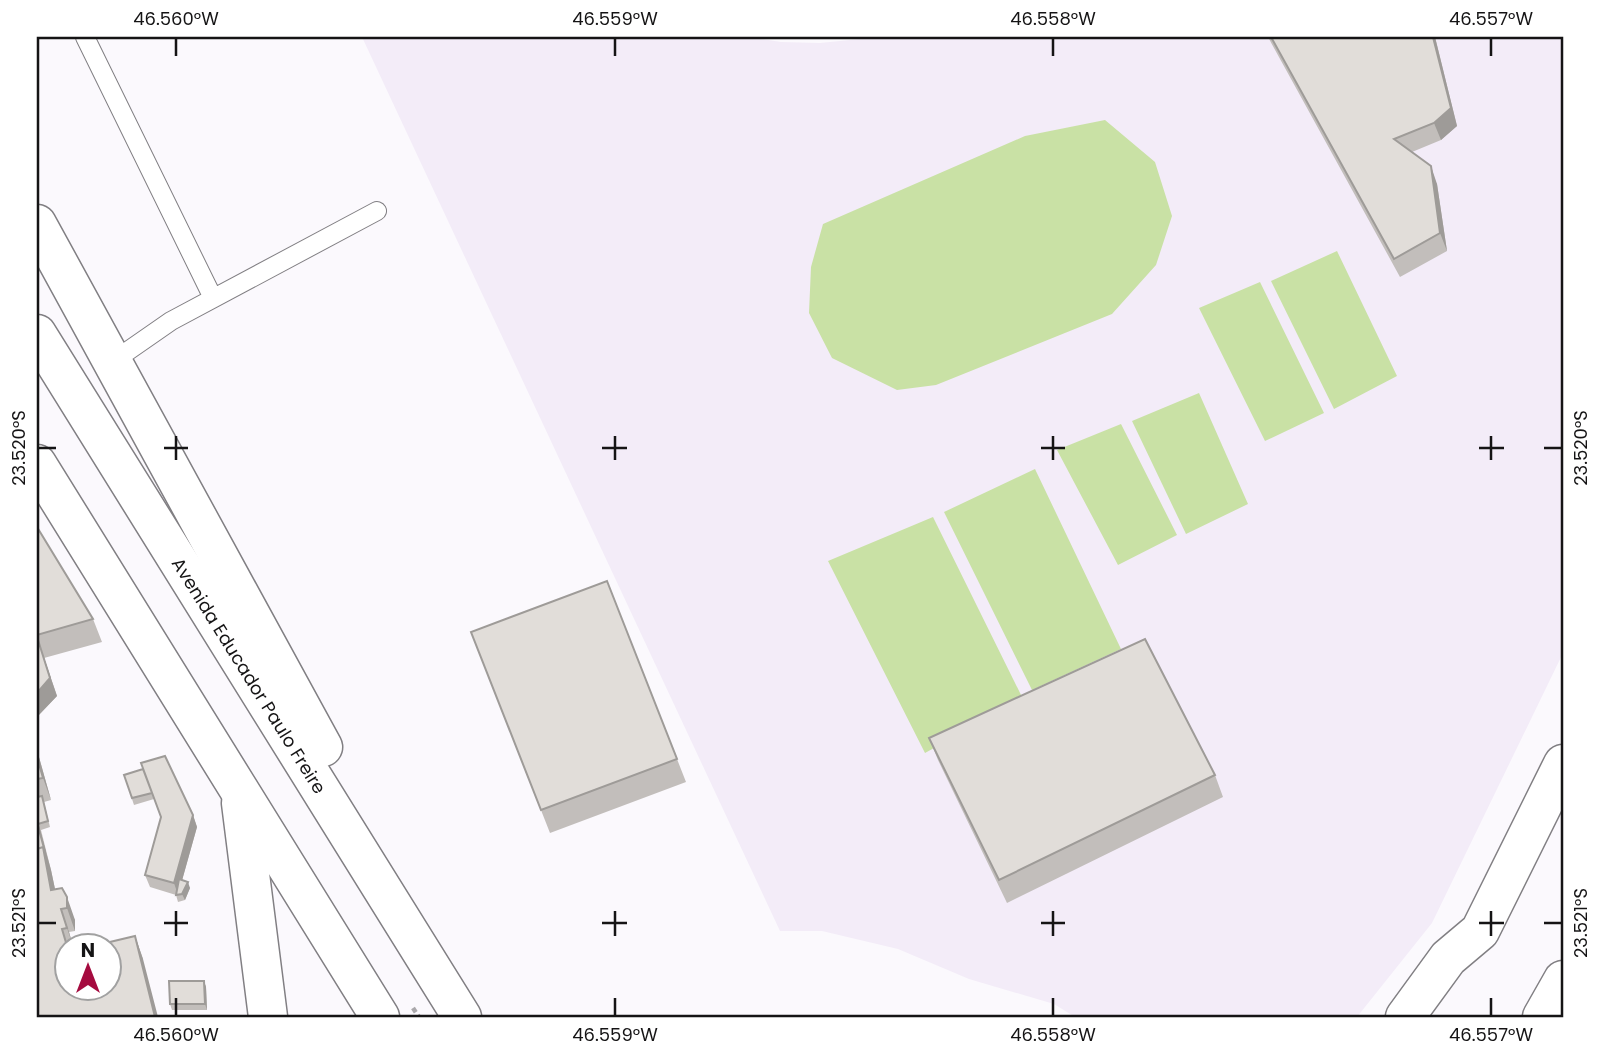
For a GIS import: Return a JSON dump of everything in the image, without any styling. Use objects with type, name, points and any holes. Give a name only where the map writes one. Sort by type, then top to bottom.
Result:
[{"type":"highway","points":[[37,224],[348,791],[363,856]]},
{"type":"highway","name":"Avenida Educador Paulo Freire","points":[[37,334],[462,1017]]},
{"type":"highway","points":[[37,464],[380,1017]]},
{"type":"highway","points":[[1429,1017],[1480,931],[1563,764]]},
{"type":"highway","points":[[240,790],[268,1017]]},
{"type":"highway","points":[[1405,1017],[1448,958],[1480,931]]},
{"type":"highway","points":[[1542,1017],[1563,980]]},
{"type":"lane","points":[[85,37],[213,298]]},
{"type":"lane","points":[[112,362],[171,321],[377,211]]},
{"type":"shaded area","points":[[362,37],[748,37],[781,42],[820,43],[879,37],[1563,37],[1563,653],[1432,923],[1357,1017],[1075,1017],[1054,1004],[969,979],[898,949],[822,931],[780,931]]},
{"type":"green space","points":[[1105,120],[1155,162],[1172,216],[1156,265],[1112,314],[936,385],[897,390],[832,358],[809,313],[811,267],[823,224],[1025,136]]},
{"type":"green space","points":[[1337,251],[1397,376],[1334,409],[1271,281]]},
{"type":"green space","points":[[1260,282],[1324,413],[1265,441],[1199,308]]},
{"type":"green space","points":[[1199,393],[1248,504],[1186,534],[1132,421]]},
{"type":"green space","points":[[1121,424],[1177,535],[1118,565],[1057,450]]},
{"type":"green space","points":[[1035,469],[1121,649],[1032,690],[944,512]]},
{"type":"green space","points":[[933,517],[1023,699],[925,753],[828,561]]},
{"type":"building","points":[[1271,37],[1433,37],[1451,108],[1434,123],[1394,139],[1431,166],[1440,233],[1394,259]]},
{"type":"building","points":[[37,527],[93,619],[37,635]]},
{"type":"building","points":[[607,581],[677,759],[541,810],[471,632]]},
{"type":"building","points":[[1145,639],[1215,775],[999,880],[929,738]]},
{"type":"building","points":[[37,641],[50,678],[37,693]]},
{"type":"building","points":[[165,756],[193,815],[174,883],[145,875],[161,817],[141,763]]},
{"type":"building","points":[[37,757],[43,778],[37,779]]},
{"type":"building","points":[[143,769],[152,793],[132,798],[124,775]]},
{"type":"building","points":[[42,796],[48,821],[38,824],[37,797]]},
{"type":"building","points":[[37,822],[45,852],[43,847],[37,849]]},
{"type":"building","points":[[43,847],[51,890],[62,888],[67,897],[67,908],[61,909],[67,928],[62,929],[63,932],[52,932],[52,1002],[122,1002],[122,939],[135,936],[155,1017],[37,1017],[37,849]]},
{"type":"building","points":[[179,879],[188,882],[182,894],[176,895]]},
{"type":"building","points":[[169,981],[204,981],[205,1004],[170,1004]]}]
